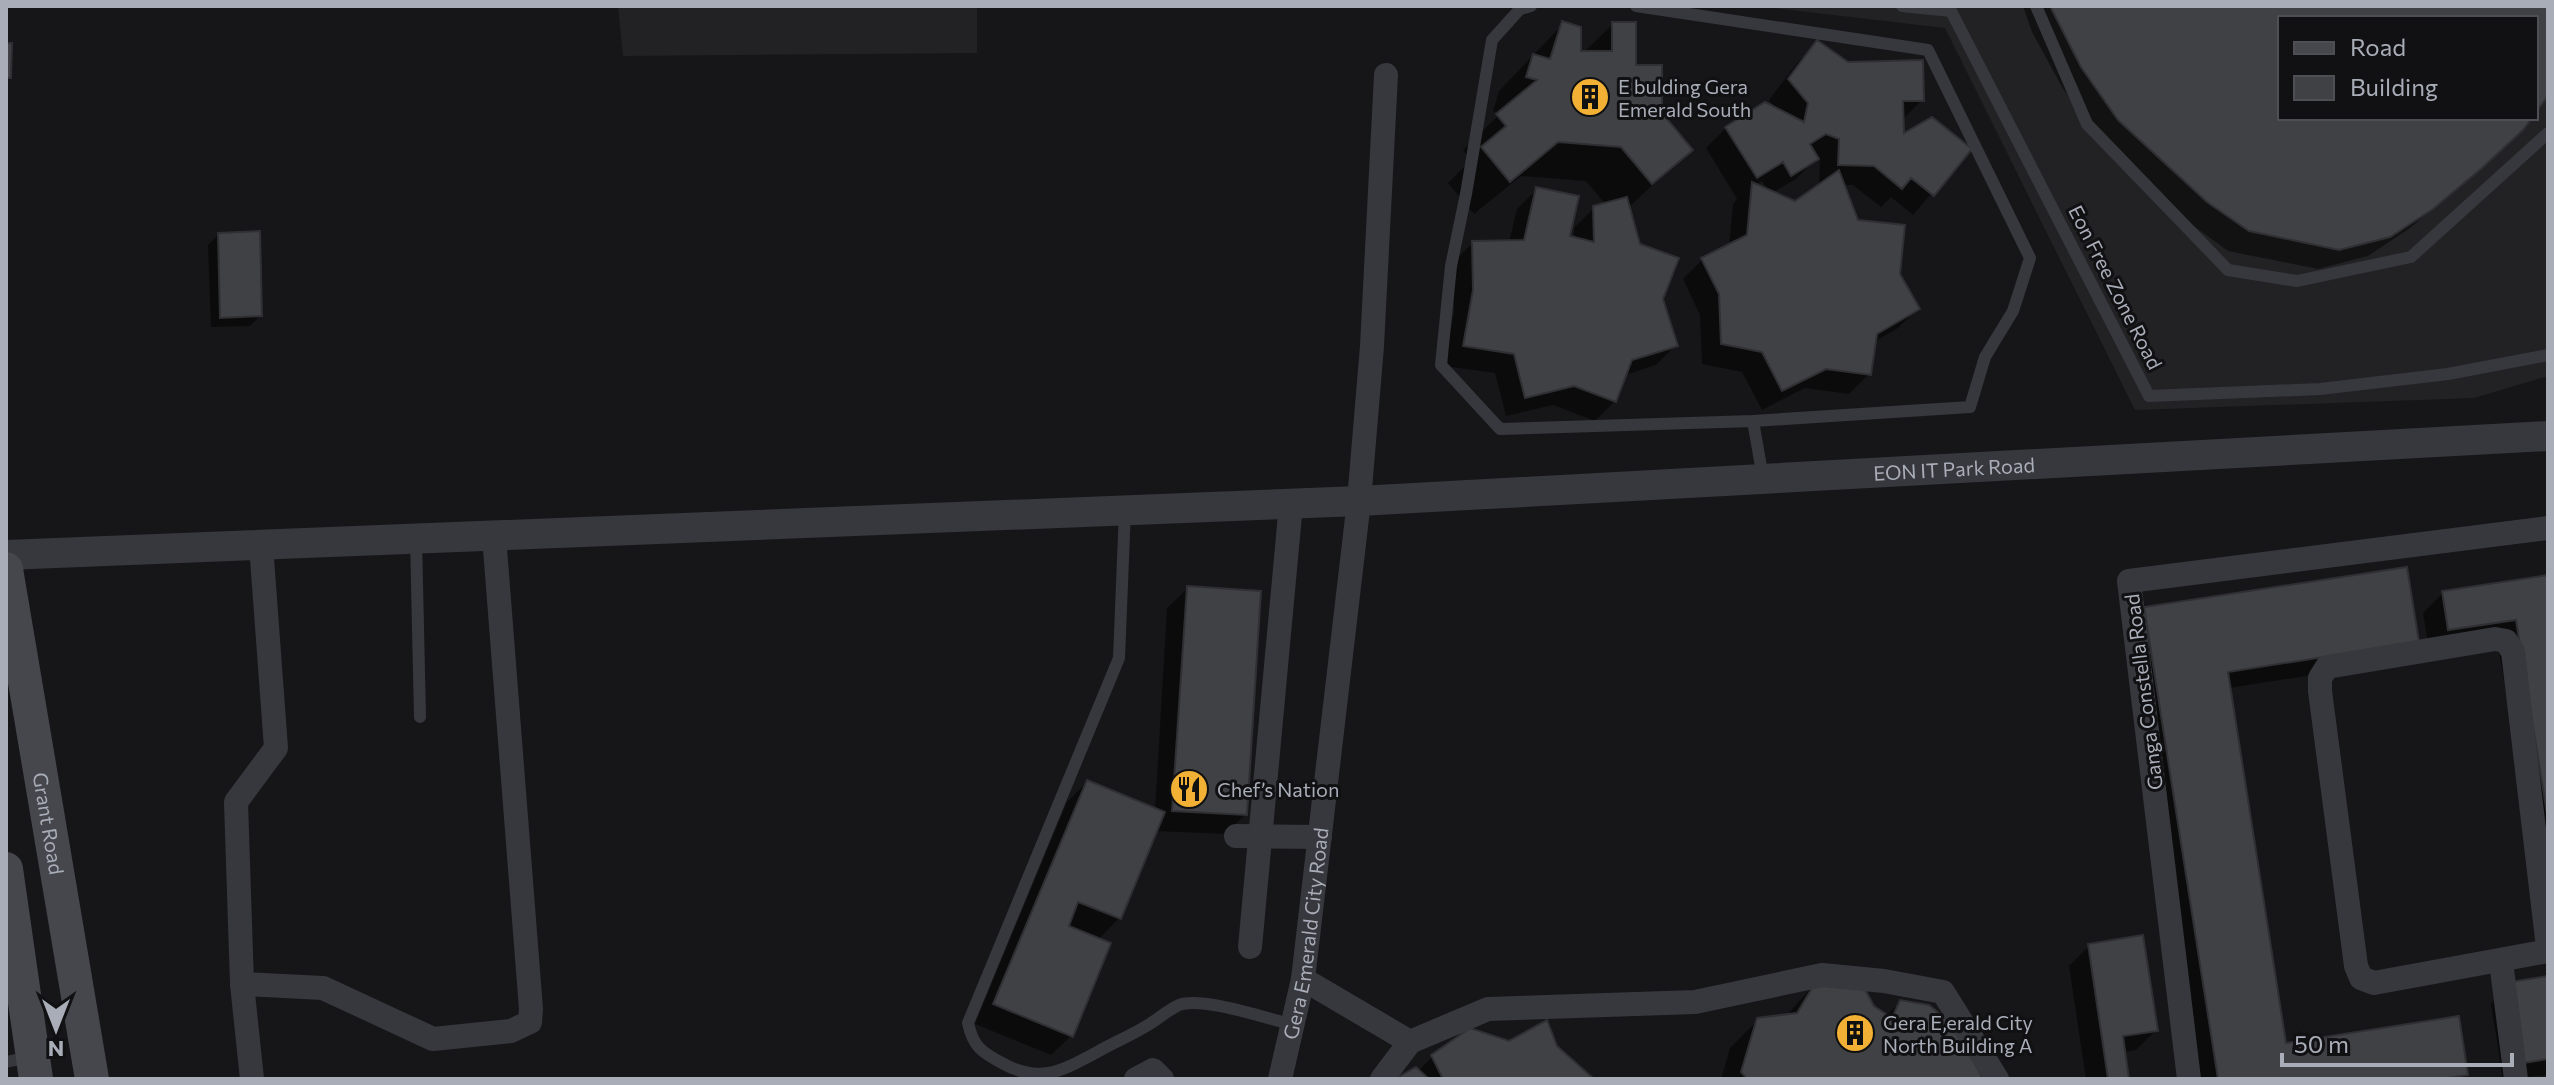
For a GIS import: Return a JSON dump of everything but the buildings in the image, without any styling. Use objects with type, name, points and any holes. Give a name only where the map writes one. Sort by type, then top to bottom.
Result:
[{"type":"main road","name":"Grant Road","points":[[6,569],[92,1079]]},
{"type":"main road","points":[[6,869],[25,1066]]},
{"type":"street","name":"Gera Emerald City Road","points":[[1280,1079],[1303,979],[1359,501],[1372,346],[1386,75]]},
{"type":"street","name":"EON IT Park Road","points":[[6,555],[1359,501],[2548,436]]},
{"type":"street","points":[[1250,947],[1291,504]]},
{"type":"street","name":"Ganga Constella Road","points":[[2189,1079],[2129,581],[2548,528]]},
{"type":"street","points":[[242,984],[323,988],[433,1039],[511,1031],[530,1022],[494,536]]},
{"type":"street","points":[[252,1079],[242,984],[236,802],[276,748],[261,545]]},
{"type":"street","points":[[2495,639],[2506,641],[2513,652],[2548,949],[2501,962],[2374,983],[2361,978],[2356,966],[2320,691],[2320,678],[2327,667],[2495,639]]},
{"type":"street","points":[[1236,836],[1320,837]]},
{"type":"street","points":[[2501,962],[2516,1079]]},
{"type":"street","points":[[1382,1079],[1410,1042],[1488,1009],[1695,1002],[1822,975],[1884,981],[1943,992],[1997,1079]]},
{"type":"street","points":[[1303,979],[1410,1042]]},
{"type":"street","points":[[1136,1079],[1153,1070],[1162,1079]]},
{"type":"lane","points":[[1531,6],[1520,9],[1492,40],[1451,266],[1441,365],[1500,429],[1753,421],[1970,407],[1985,357],[2013,311],[2030,258],[1928,50],[1636,6]]},
{"type":"lane","name":"Eon Free Zone Road","points":[[1902,6],[1951,11],[2149,396],[2320,389],[2448,374],[2548,355]]},
{"type":"lane","points":[[2036,6],[2087,124],[2228,270],[2297,281],[2411,257],[2548,133]]},
{"type":"lane","points":[[1753,421],[1763,481]]},
{"type":"lane","points":[[1125,510],[1119,658],[968,1023],[972,1041],[990,1057],[1021,1074],[1041,1074],[1068,1068],[1123,1041],[1180,1005],[1203,1003],[1294,1025]]},
{"type":"lane","points":[[416,539],[420,717]]},
{"type":"shaded area","points":[[618,6],[977,6],[977,53],[623,56]]},
{"type":"shaded area","points":[[1756,6],[2548,6],[2548,376],[2474,398],[2135,410],[1945,28]]},
{"type":"place","name":"E bulding Gera Emerald South","points":[[1590,97]]},
{"type":"place","name":"Chef’s Nation","points":[[1189,789]]},
{"type":"place","name":"Gera E,erald City North Building A","points":[[1855,1033]]}]
